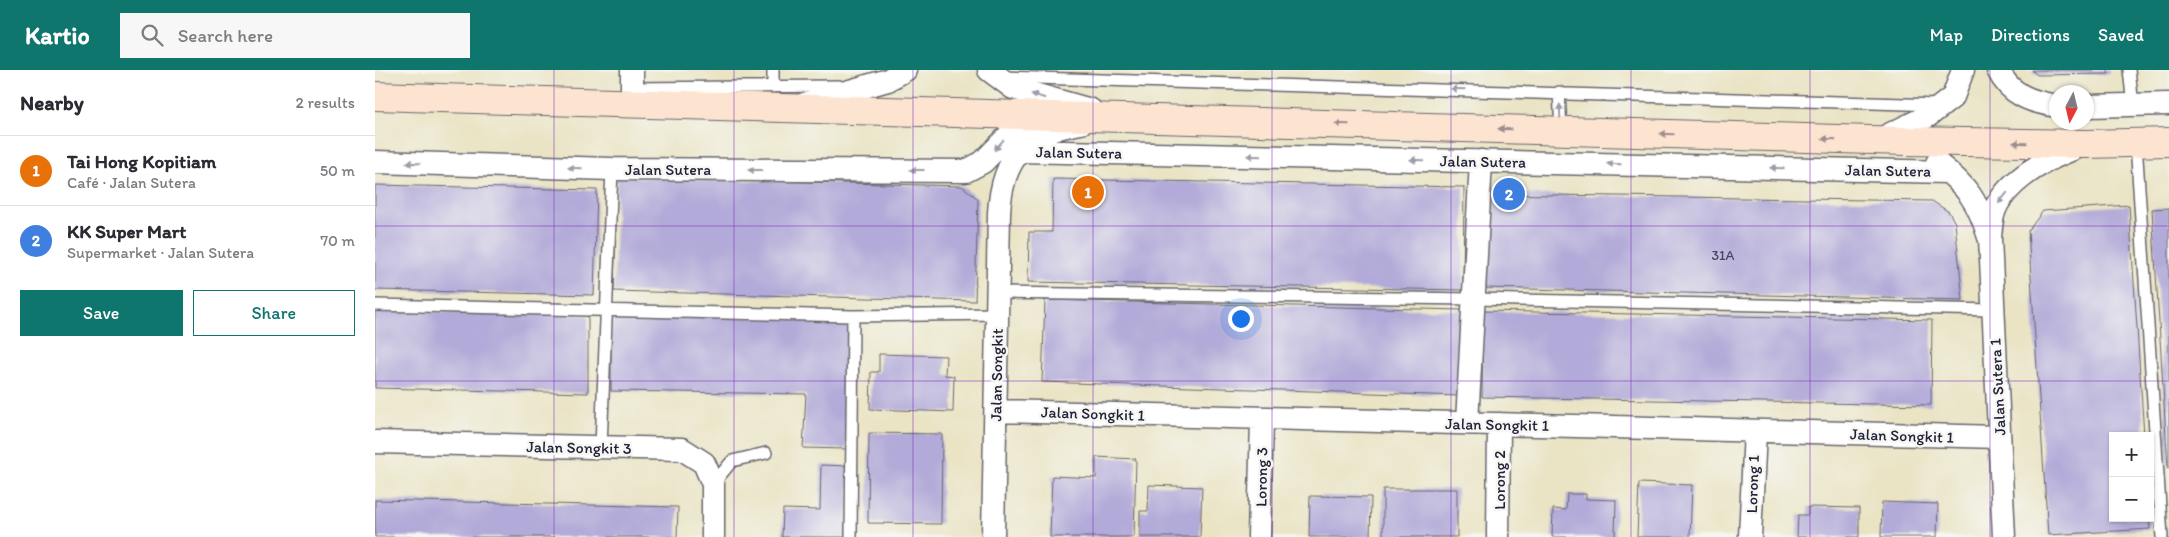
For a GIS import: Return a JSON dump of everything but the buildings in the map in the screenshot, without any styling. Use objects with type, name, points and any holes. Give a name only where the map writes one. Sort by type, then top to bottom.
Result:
[{"type":"street","points":[[791,108],[888,80],[905,70]]},
{"type":"street","name":"Jalan Sutera","points":[[1878,140],[1928,116],[1953,97],[1963,70]]},
{"type":"street","points":[[1999,70],[2004,82],[2015,93],[2028,100],[2049,104]]},
{"type":"street","points":[[992,74],[1013,88],[1119,118]]},
{"type":"street","name":"Jalan Sutera","points":[[375,96],[632,87],[791,108],[1905,141],[2086,144],[2169,142]]},
{"type":"street","points":[[2094,106],[2169,104]]},
{"type":"street","name":"Jalan Sutera","points":[[375,162],[612,169],[966,171],[983,162],[1029,115]]},
{"type":"street","name":"Jalan Songkit","points":[[993,537],[999,213],[1003,181],[1019,151],[1031,139],[1042,133],[1070,125],[1119,118]]},
{"type":"street","name":"Jalan Sutera 1","points":[[1905,141],[1962,183],[1975,200],[1990,238]]},
{"type":"street","name":"Jalan Sutera 1","points":[[2004,537],[1990,238],[1992,218],[2000,200],[2016,184],[2058,154],[2086,144]]},
{"type":"street","name":"Jalan Sutera","points":[[1019,151],[1948,172]]},
{"type":"street","points":[[1467,423],[1481,161]]},
{"type":"street","name":"Jalan Songkit","points":[[966,171],[988,186],[994,195],[999,213]]},
{"type":"street","name":"Jalan Songkit 1","points":[[995,411],[1999,437]]},
{"type":"street","name":"Lorong 3","points":[[1259,537],[1262,418]]},
{"type":"street","name":"Lorong 2","points":[[1498,537],[1499,424]]},
{"type":"street","name":"Lorong 1","points":[[1750,537],[1755,431]]},
{"type":"street","name":"Jalan Songkit 3","points":[[375,442],[682,449],[704,463],[713,484],[713,537]]},
{"type":"lane","points":[[773,70],[773,87]]},
{"type":"lane","points":[[2129,70],[2133,105]]},
{"type":"lane","points":[[992,74],[1942,105]]},
{"type":"lane","points":[[632,87],[868,86]]},
{"type":"lane","points":[[1559,92],[1561,131]]},
{"type":"lane","points":[[2136,143],[2162,537]]},
{"type":"lane","points":[[601,447],[612,169]]},
{"type":"lane","points":[[375,305],[853,316],[997,304],[1474,299],[1993,310]]},
{"type":"lane","points":[[851,537],[853,316]]},
{"type":"lane","points":[[713,484],[732,461],[766,453]]},
{"type":"place","name":"Tai Hong Kopitiam","points":[[1088,192]]},
{"type":"place","name":"KK Super Mart","points":[[1509,194]]}]
